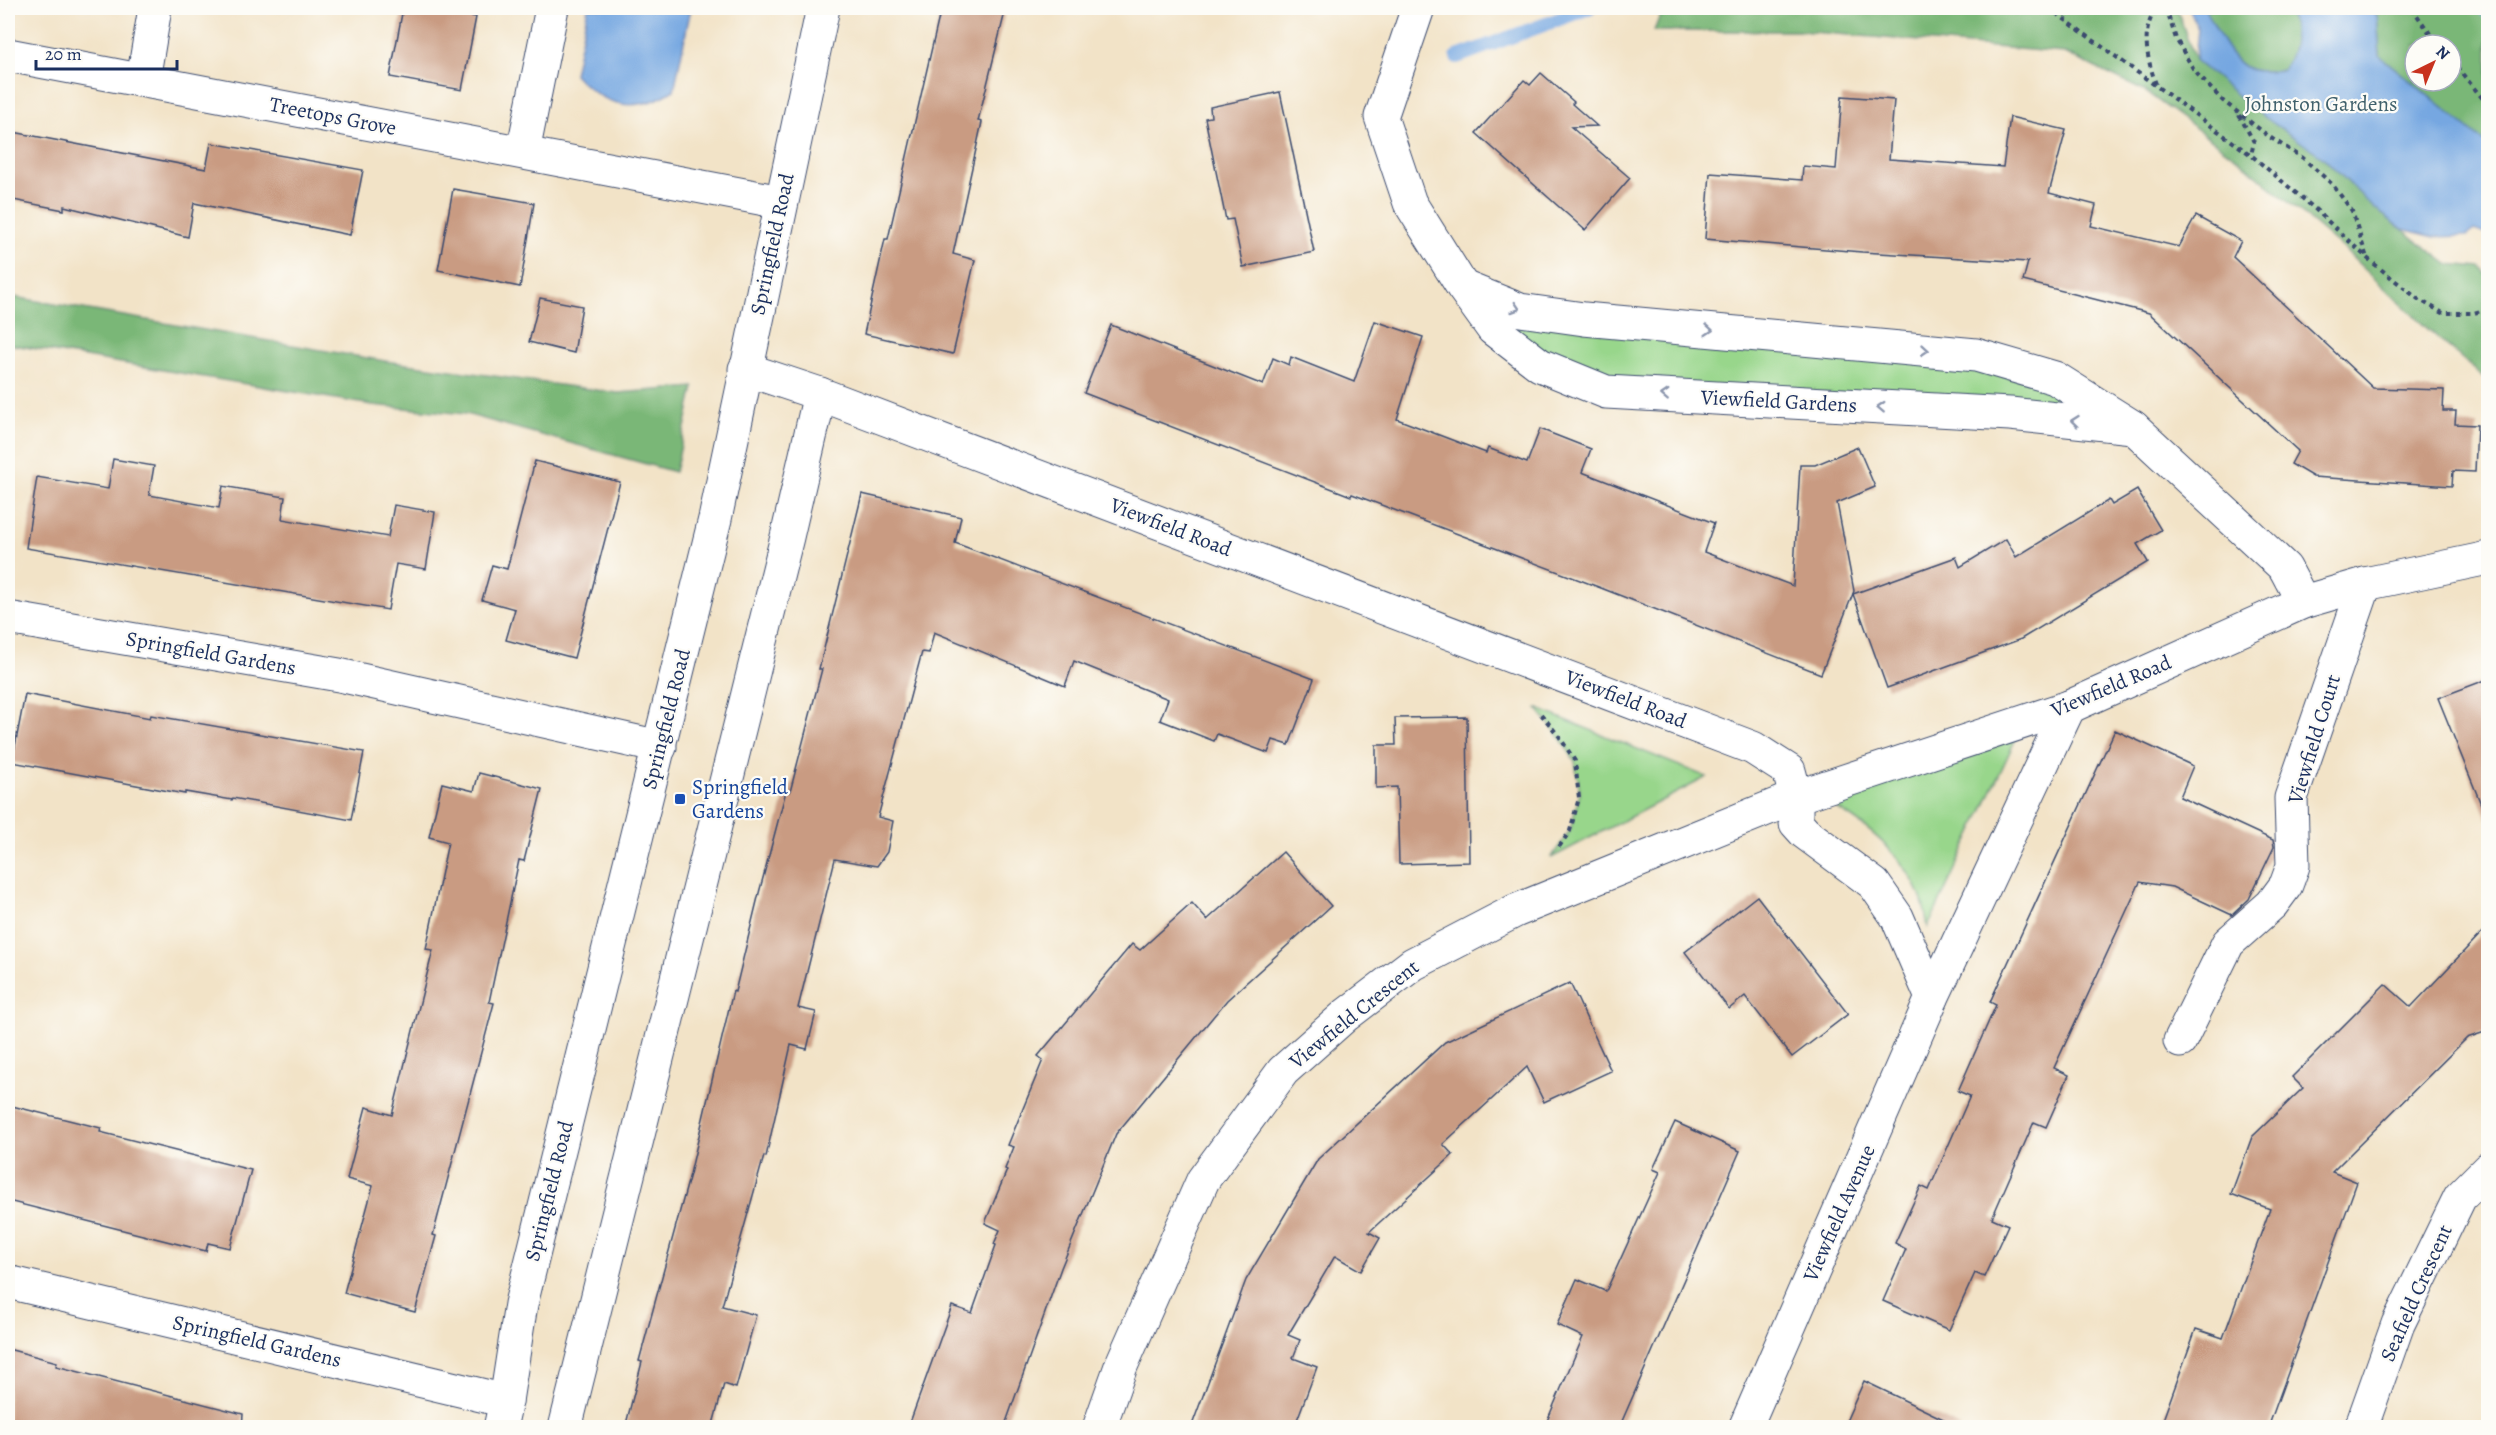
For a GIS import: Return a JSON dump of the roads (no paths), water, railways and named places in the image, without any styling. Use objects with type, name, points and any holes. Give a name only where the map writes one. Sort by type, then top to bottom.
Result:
[{"type":"street","points":[[143,80],[155,8]]},
{"type":"street","points":[[523,152],[552,8]]},
{"type":"street","name":"Springfield Road","points":[[503,1414],[521,1304],[715,519],[823,8]]},
{"type":"street","name":"Viewfield Gardens","points":[[1418,8],[1381,117],[1410,203],[1462,286],[1493,329],[1540,365],[1606,392],[2010,414],[2133,427]]},
{"type":"street","name":"Treetops Grove","points":[[8,55],[781,202]]},
{"type":"street","points":[[1462,286],[1520,310],[1584,319],[1976,355],[2055,378],[2133,427],[2285,568],[2303,602]]},
{"type":"street","name":"Viewfield Road","points":[[745,369],[820,394],[1753,748],[1789,771],[1796,797],[2068,707],[2303,602],[2365,584],[2488,558]]},
{"type":"street","points":[[565,1428],[782,560],[820,394]]},
{"type":"street","name":"Viewfield Court","points":[[2180,1041],[2228,943],[2272,904],[2286,885],[2293,866],[2291,798],[2365,584]]},
{"type":"street","name":"Springfield Gardens","points":[[8,618],[339,675],[660,747]]},
{"type":"street","name":"Viewfield Avenue","points":[[1744,1428],[1890,1099],[1932,998],[2068,707]]},
{"type":"street","points":[[1796,797],[1796,823],[1805,833],[1874,884],[1897,917],[1932,998]]},
{"type":"street","name":"Viewfield Crescent","points":[[1099,1428],[1121,1366],[1203,1180],[1283,1071],[1346,1015],[1422,959],[1515,911],[1796,797]]},
{"type":"street","name":"Seafield Crescent","points":[[2361,1428],[2398,1324],[2460,1197],[2488,1169]]},
{"type":"street","name":"Springfield Gardens","points":[[8,1282],[503,1414]]},
{"type":"water","points":[[588,8],[691,8],[674,90],[660,98],[633,105],[609,100],[585,85],[574,74]]},
{"type":"water","points":[[2189,8],[2205,8],[2222,40],[2233,56],[2245,67],[2264,71],[2283,70],[2291,54],[2294,40],[2289,8],[2366,8],[2377,16],[2380,56],[2403,75],[2403,93],[2425,93],[2488,145],[2488,235],[2474,230],[2466,236],[2434,237],[2403,229],[2374,208],[2323,157],[2260,114],[2195,60],[2198,29]]},
{"type":"waterway","points":[[1457,57],[1589,8]]},
{"type":"waterway","points":[[2483,8],[2488,13]]},
{"type":"place","name":"Springfield Gardens","points":[[680,799]]},
{"type":"park label","name":"Johnston Gardens","points":[[2321,104]]}]
